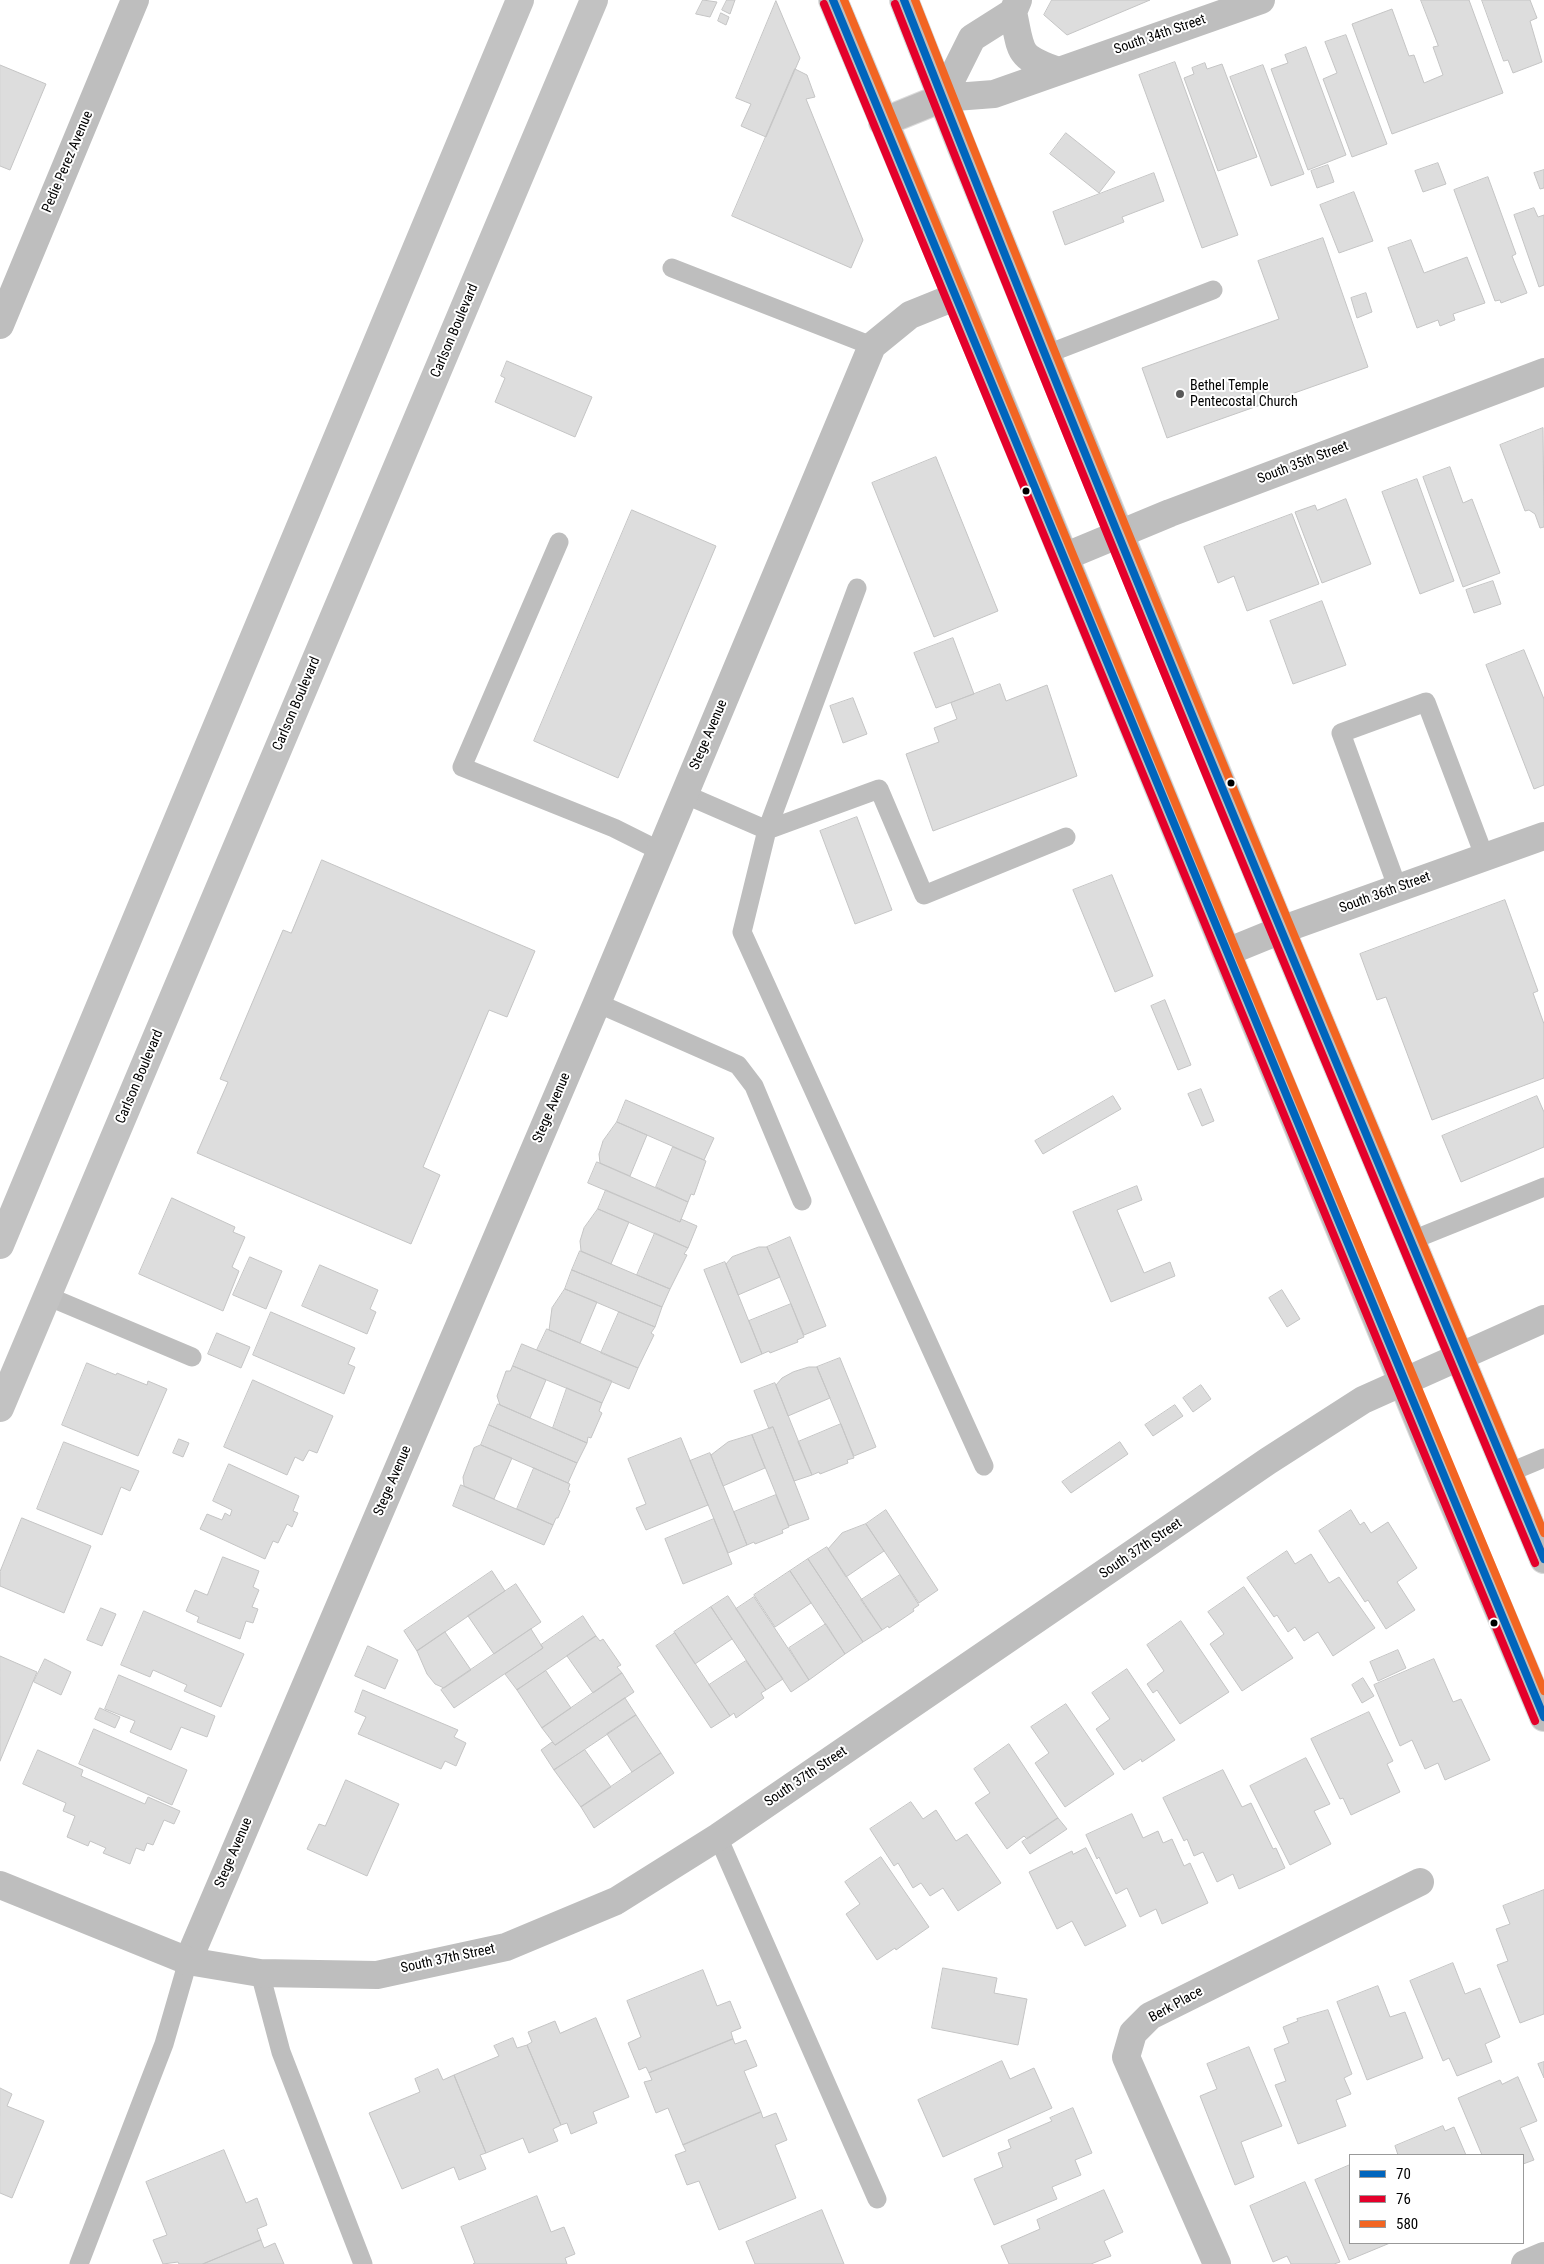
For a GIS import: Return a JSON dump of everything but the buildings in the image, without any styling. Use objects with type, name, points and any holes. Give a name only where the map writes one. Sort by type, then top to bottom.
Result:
[{"type":"main road","points":[[0,1245],[520,0]]},
{"type":"main road","name":"Carlson Boulevard","points":[[0,1408],[594,0]]},
{"type":"main road","points":[[833,0],[957,296],[1403,1381],[1544,1717]]},
{"type":"main road","points":[[904,0],[942,98],[1281,930],[1458,1356],[1543,1553]]},
{"type":"main road","points":[[883,122],[942,98]]},
{"type":"street","name":"Pedie Perez Avenue","points":[[0,325],[135,0]]},
{"type":"street","name":"South 34th Street","points":[[942,98],[994,94],[1261,0]]},
{"type":"street","points":[[942,98],[972,38],[1015,6],[1022,51],[1031,61],[1058,71]]},
{"type":"street","name":"Stege Avenue","points":[[188,1961],[597,1003],[872,346],[910,315],[957,296]]},
{"type":"street","name":"South 35th Street","points":[[1064,557],[1544,372]]},
{"type":"street","name":"South 36th Street","points":[[1227,952],[1281,930],[1544,836]]},
{"type":"street","name":"South 37th Street","points":[[0,1885],[188,1961],[260,1973],[377,1975],[506,1947],[616,1901],[718,1836],[1261,1466],[1363,1400],[1544,1319]]},
{"type":"street","name":"Berk Place","points":[[1217,2264],[1126,2057],[1133,2033],[1150,2016],[1420,1882]]},
{"type":"street","points":[[1525,2264],[1544,2256]]},
{"type":"lane","points":[[672,268],[872,346]]},
{"type":"lane","points":[[1047,354],[1213,290]]},
{"type":"lane","points":[[559,542],[462,766],[614,828],[660,851]]},
{"type":"lane","points":[[857,588],[767,830],[742,932],[984,1466]]},
{"type":"lane","points":[[1398,889],[1340,733],[1366,723],[1426,702],[1485,858]]},
{"type":"lane","points":[[684,794],[767,830],[879,789],[924,895],[1066,837]]},
{"type":"lane","points":[[597,1003],[738,1066],[754,1086],[802,1201]]},
{"type":"lane","points":[[1410,1241],[1544,1187]]},
{"type":"lane","points":[[47,1296],[192,1357]]},
{"type":"lane","points":[[1508,1474],[1544,1458]]},
{"type":"lane","points":[[718,1836],[877,2199]]},
{"type":"lane","points":[[79,2264],[164,2044],[188,1961]]},
{"type":"lane","points":[[260,1973],[281,2052],[363,2264]]},
{"type":"transit line","name":"70","points":[[833,0],[1544,1717]]},
{"type":"transit line","name":"580","points":[[844,0],[1367,1269],[1544,1691]]},
{"type":"transit line","name":"70","points":[[904,0],[1139,587],[1544,1559]]},
{"type":"transit line","name":"580","points":[[915,0],[1146,577],[1544,1533]]},
{"type":"transit line","name":"76","points":[[824,4],[1355,1292],[1535,1721]]},
{"type":"transit line","name":"76","points":[[895,4],[1130,591],[1535,1563]]},
{"type":"place","name":"Bethel Temple Pentecostal Church","points":[[1180,394]]}]
